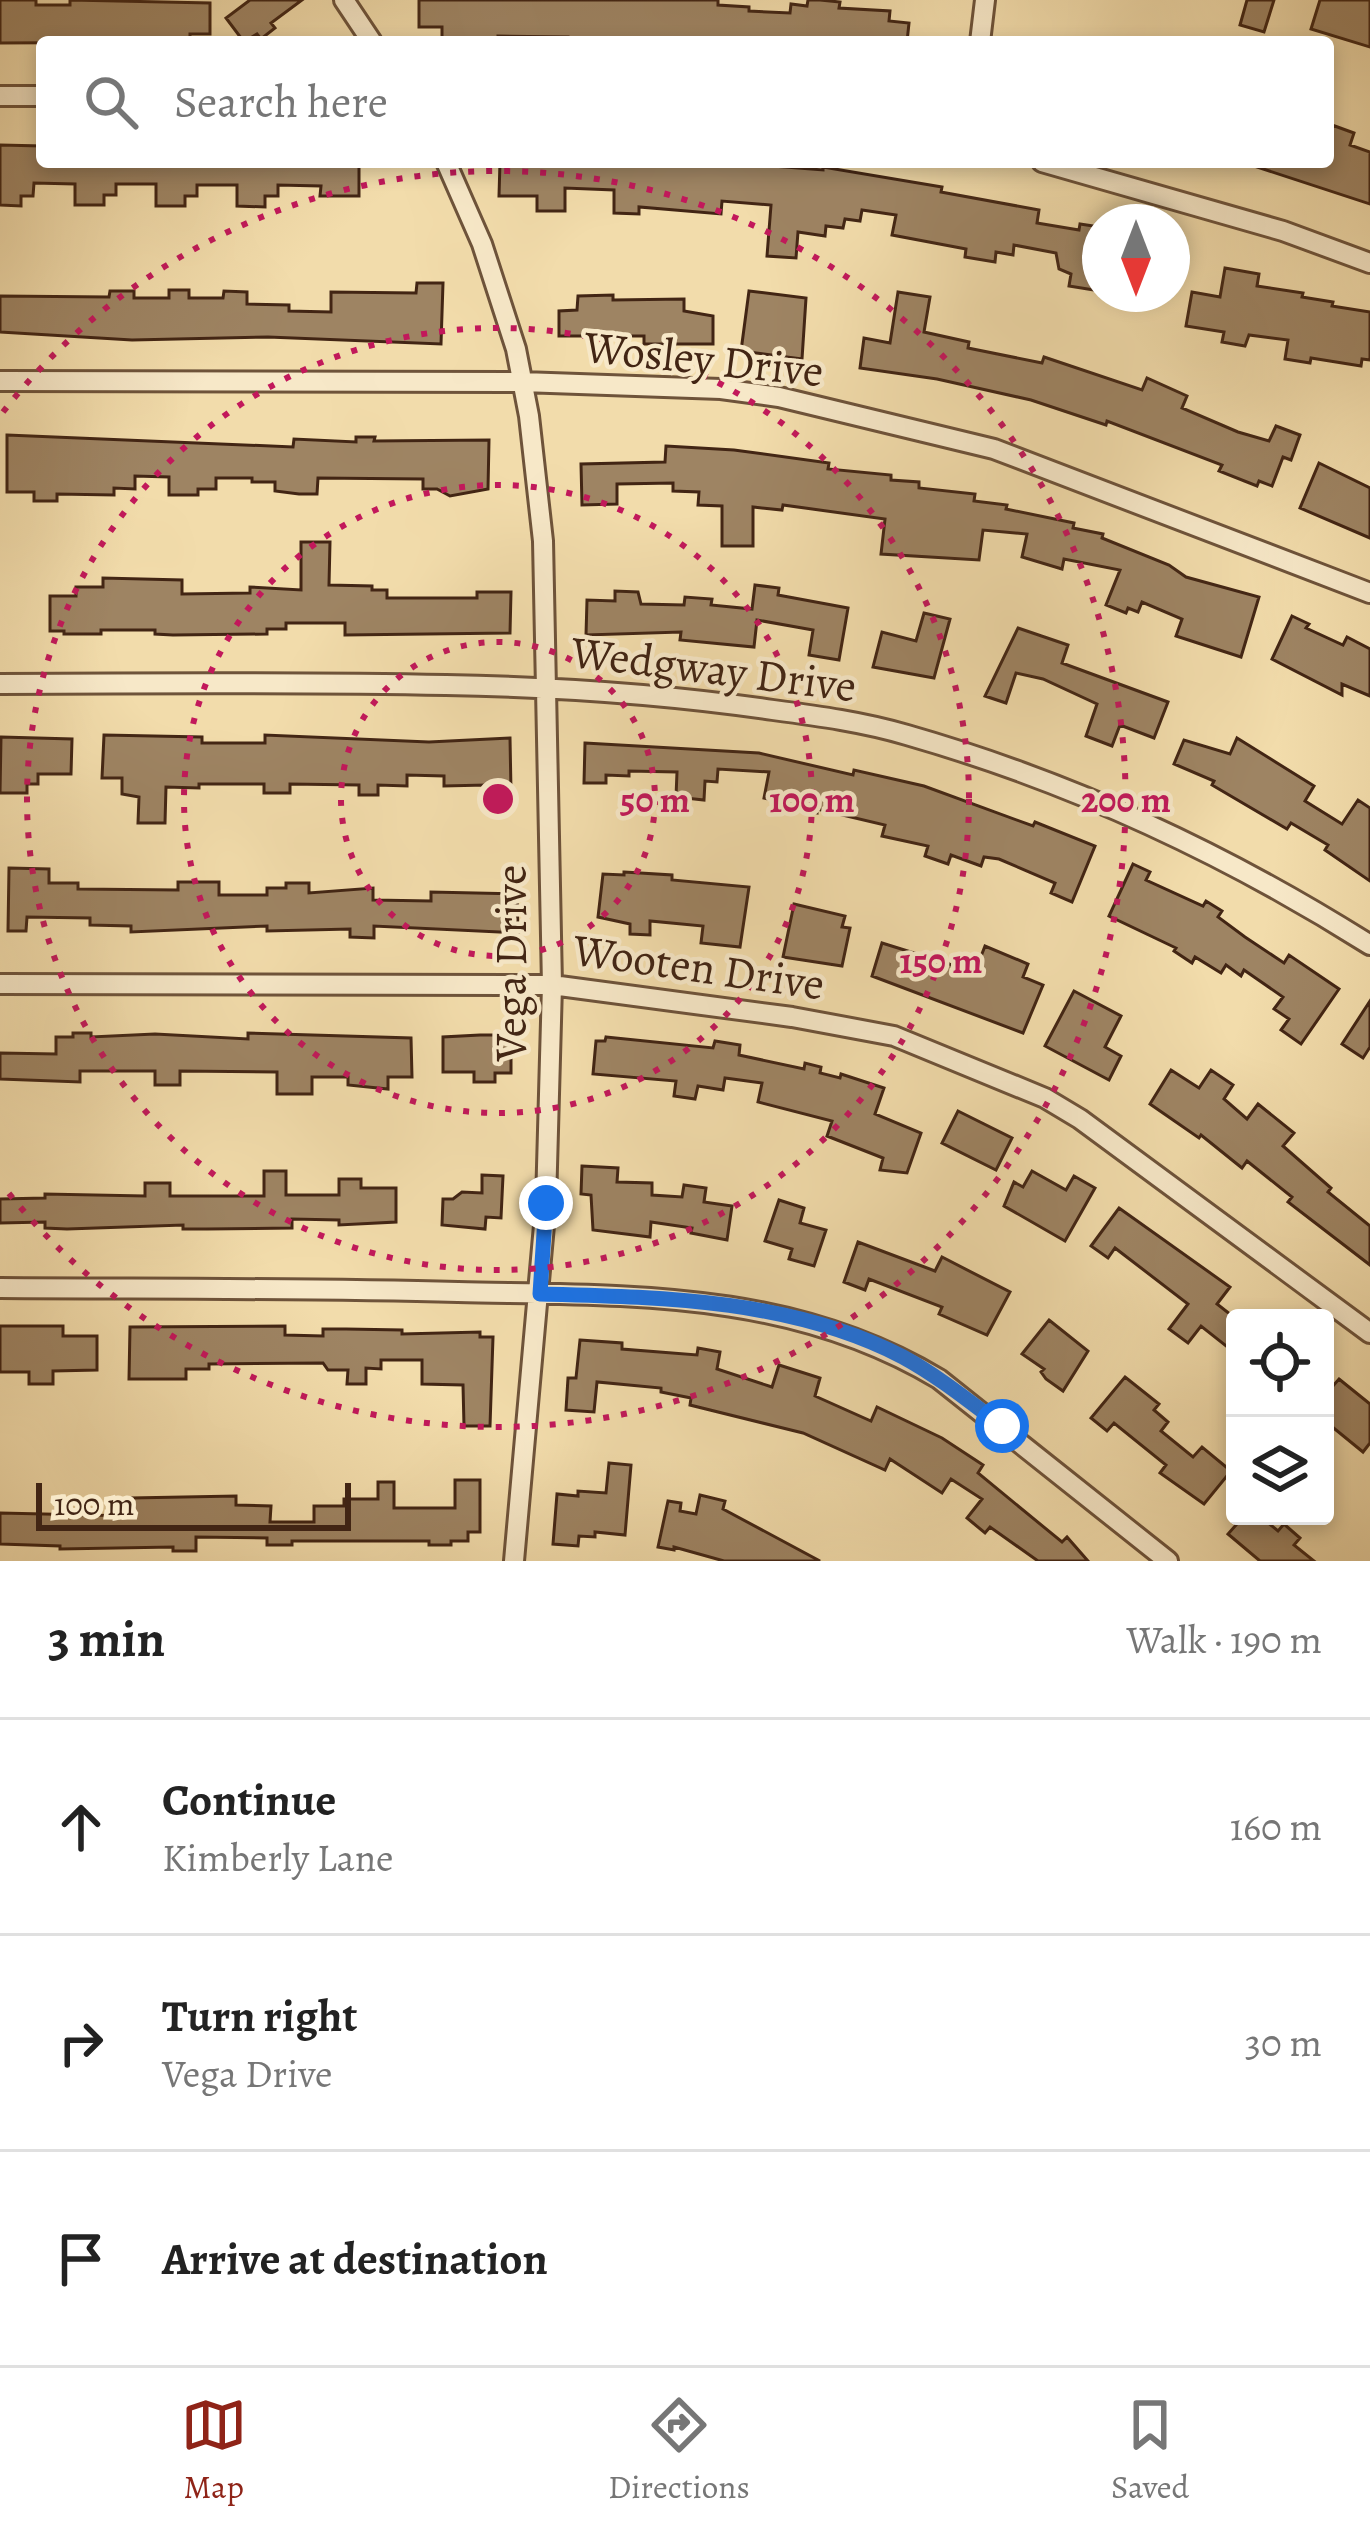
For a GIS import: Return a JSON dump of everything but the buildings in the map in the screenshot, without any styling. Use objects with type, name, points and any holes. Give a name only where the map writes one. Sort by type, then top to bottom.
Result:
[{"type":"street","points":[[344,0],[368,36]]},
{"type":"street","points":[[981,36],[985,0]]},
{"type":"street","points":[[0,96],[36,96]]},
{"type":"street","name":"Vega Drive","points":[[448,168],[498,288],[522,382],[543,541],[552,985],[540,1294],[514,1561]]},
{"type":"street","points":[[1063,168],[1261,225],[1370,263]]},
{"type":"street","name":"Wosley Drive","points":[[0,381],[522,382],[779,397],[940,434],[1015,457],[1370,593]]},
{"type":"street","name":"Wedgway Drive","points":[[0,685],[308,682],[543,687],[665,694],[848,721],[908,735],[1112,806],[1311,908],[1370,945]]},
{"type":"street","name":"Wooten Drive","points":[[0,984],[552,985],[893,1036],[990,1073],[1080,1119],[1370,1333]]},
{"type":"street","points":[[0,1288],[540,1294],[692,1301],[769,1311],[900,1355],[939,1379],[1168,1561]]},
{"type":"route","points":[[546,1203],[540,1294],[715,1303],[769,1311],[900,1355],[1002,1426]]}]
